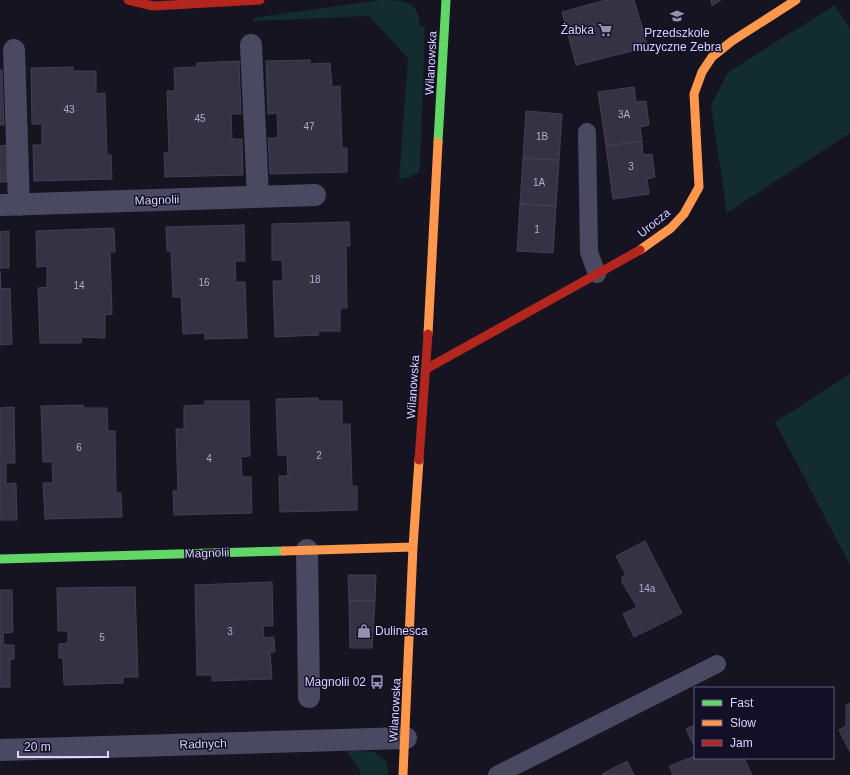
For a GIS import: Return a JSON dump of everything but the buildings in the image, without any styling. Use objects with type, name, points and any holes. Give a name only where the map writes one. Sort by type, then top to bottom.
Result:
[{"type":"street","points":[[128,0],[153,6],[260,0]]},
{"type":"street","name":"Wilanowska","points":[[403,775],[406,738],[413,547],[426,369],[446,0]]},
{"type":"street","name":"Urocza","points":[[426,369],[648,245],[671,228],[684,214],[699,187],[694,94],[702,72],[712,57],[732,41],[796,0]]},
{"type":"street","points":[[251,45],[258,197]]},
{"type":"street","points":[[10,205],[14,50]]},
{"type":"street","name":"Magnolii","points":[[10,205],[314,195]]},
{"type":"street","name":"Magnolii","points":[[0,559],[413,547]]},
{"type":"street","points":[[307,550],[308,697]]},
{"type":"street","name":"Radnych","points":[[0,750],[406,738]]},
{"type":"lane","points":[[587,132],[589,252],[597,274]]},
{"type":"lane","points":[[497,775],[717,664]]},
{"type":"green space","points":[[380,0],[395,0],[408,3],[417,11],[420,26],[425,26],[420,168],[418,174],[412,175],[409,178],[399,179],[408,58],[369,16],[253,21],[253,18]]},
{"type":"green space","points":[[835,5],[850,29],[850,133],[727,213],[711,105],[728,72]]},
{"type":"green space","points":[[850,374],[850,565],[775,422]]},
{"type":"green space","points":[[346,750],[374,752],[387,762],[388,775],[360,775],[360,771]]},
{"type":"traffic: fast","points":[[438,142],[446,0]]},
{"type":"traffic: fast","points":[[0,559],[284,551]]},
{"type":"traffic: slow","points":[[640,250],[671,228],[684,214],[699,187],[694,94],[702,72],[712,57],[732,41],[796,0]]},
{"type":"traffic: slow","points":[[428,334],[438,142]]},
{"type":"traffic: slow","points":[[403,775],[413,547],[419,460]]},
{"type":"traffic: slow","points":[[284,551],[413,547]]},
{"type":"traffic: jam","points":[[128,0],[153,6],[260,0]]},
{"type":"traffic: jam","points":[[426,369],[640,250]]},
{"type":"traffic: jam","points":[[419,460],[428,334]]},
{"type":"place","name":"Przedszkole muzyczne Zebra","points":[[677,16]]},
{"type":"place","name":"Żabka","points":[[605,30]]},
{"type":"place","name":"Dulinesca","points":[[364,631]]},
{"type":"place","name":"Magnolii 02","points":[[377,682]]}]
